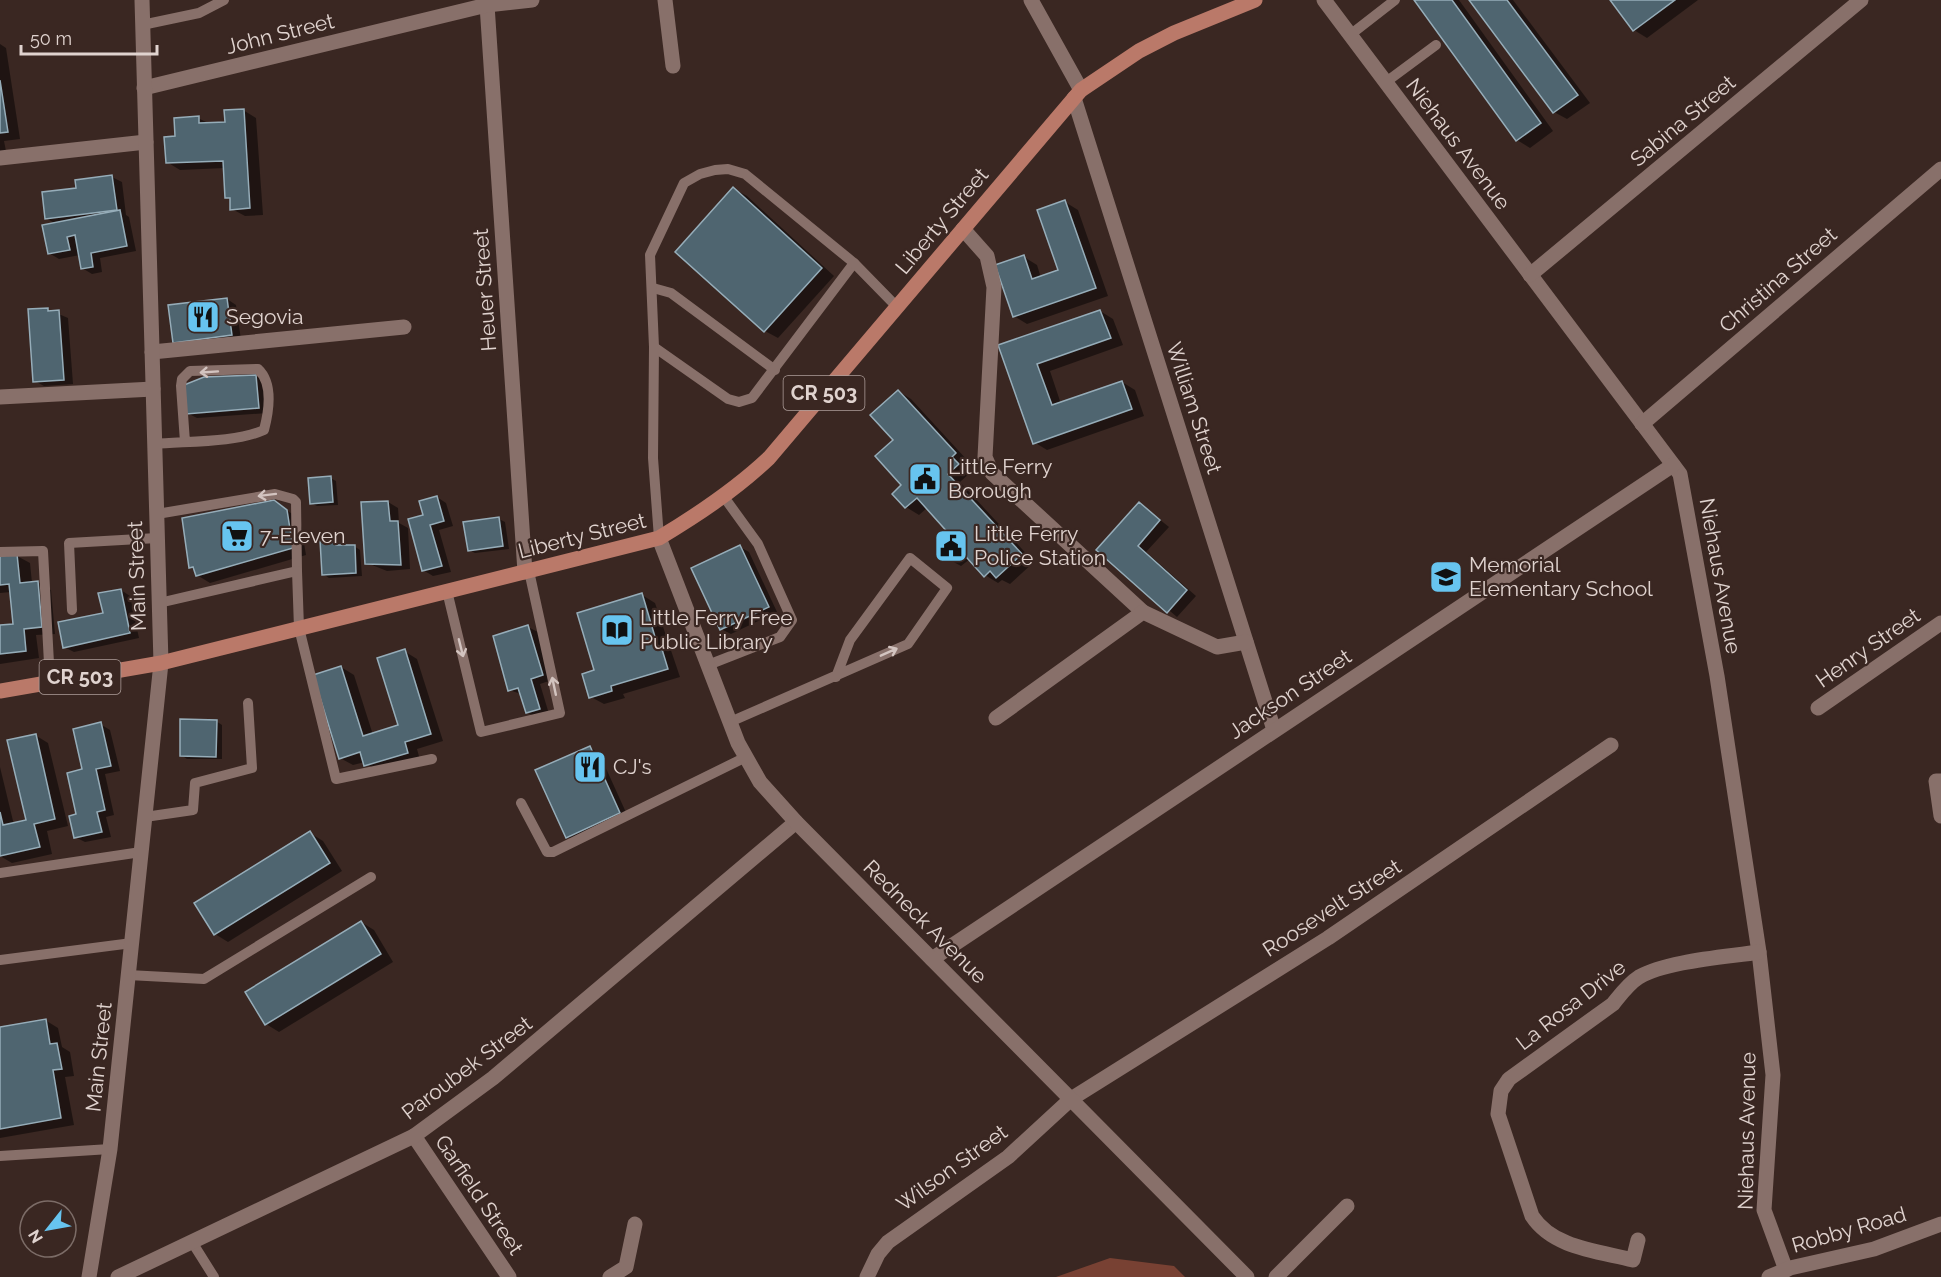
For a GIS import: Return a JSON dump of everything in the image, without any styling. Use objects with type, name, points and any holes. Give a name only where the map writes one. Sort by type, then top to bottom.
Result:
[{"type":"main road","name":"Liberty Street","points":[[0,691],[161,663],[660,538],[724,497],[769,458],[1078,94],[1139,51],[1173,33],[1255,0]]},
{"type":"street","name":"Main Street","points":[[89,1277],[110,1149],[161,663],[142,0]]},
{"type":"street","name":"John Street","points":[[144,88],[487,5],[532,0]]},
{"type":"street","points":[[665,0],[673,66]]},
{"type":"street","name":"William Street","points":[[1030,0],[1078,94],[1274,730]]},
{"type":"street","name":"Niehaus Avenue","points":[[1324,0],[1680,474],[1715,665],[1759,952],[1773,1075],[1764,1210],[1786,1270]]},
{"type":"street","name":"Sabina Street","points":[[1530,275],[1862,0]]},
{"type":"street","name":"Heuer Street","points":[[487,5],[527,571]]},
{"type":"street","points":[[0,158],[146,142]]},
{"type":"street","name":"Christina Street","points":[[1642,424],[1941,169]]},
{"type":"street","points":[[963,229],[987,256],[994,287],[985,457],[992,473],[1143,612],[1217,647],[1246,642]]},
{"type":"street","points":[[152,352],[404,327]]},
{"type":"street","points":[[0,397],[153,389]]},
{"type":"street","name":"Jackson Street","points":[[932,959],[1673,465]]},
{"type":"street","name":"Redneck Avenue","points":[[660,538],[730,722],[760,782],[796,822],[1247,1277]]},
{"type":"street","points":[[996,718],[1143,612]]},
{"type":"street","name":"Henry Street","points":[[1818,708],[1941,623]]},
{"type":"street","name":"Roosevelt Street","points":[[1071,1100],[1328,938],[1611,745]]},
{"type":"street","points":[[1941,781],[1936,781],[1941,816]]},
{"type":"street","name":"Paroubek Street","points":[[118,1277],[414,1136],[493,1078],[796,822]]},
{"type":"street","name":"La Rosa Drive","points":[[1638,1240],[1633,1260],[1553,1239],[1540,1230],[1532,1216],[1498,1114],[1501,1091],[1509,1079],[1613,1004],[1625,989],[1640,977],[1658,968],[1759,952]]},
{"type":"street","name":"Wilson Street","points":[[867,1277],[888,1242],[1008,1157],[1071,1100]]},
{"type":"street","name":"Garfield Street","points":[[414,1136],[509,1277]]},
{"type":"street","points":[[1276,1277],[1347,1206]]},
{"type":"street","points":[[610,1277],[626,1267],[635,1224]]},
{"type":"street","name":"Robby Road","points":[[1769,1277],[1786,1270],[1874,1249],[1941,1224]]},
{"type":"lane","points":[[142,25],[199,13],[224,0]]},
{"type":"lane","points":[[1350,35],[1395,0]]},
{"type":"lane","points":[[1386,82],[1436,45]]},
{"type":"lane","points":[[660,538],[652,458],[654,347],[650,255],[684,183],[700,174],[715,170],[728,169],[745,174],[854,263],[897,307]]},
{"type":"lane","points":[[654,347],[728,399],[739,402],[752,398],[854,263]]},
{"type":"lane","points":[[653,288],[671,293],[775,370]]},
{"type":"lane","points":[[154,444],[185,442],[252,435],[264,430],[268,416],[265,375],[258,369],[190,371],[182,379],[181,386],[185,442]]},
{"type":"lane","points":[[156,514],[275,494],[293,498],[296,502],[299,628],[336,779],[432,759]]},
{"type":"lane","points":[[708,665],[780,637],[792,620],[758,544],[724,497]]},
{"type":"lane","points":[[72,610],[69,543],[157,538]]},
{"type":"lane","points":[[0,552],[43,551],[50,682]]},
{"type":"lane","points":[[730,722],[836,677],[908,644],[947,588],[910,558],[850,640],[836,677]]},
{"type":"lane","points":[[159,603],[297,571]]},
{"type":"lane","points":[[447,591],[482,732],[560,713],[527,571]]},
{"type":"lane","points":[[144,817],[193,810],[195,783],[252,768],[248,703]]},
{"type":"lane","points":[[521,803],[547,852],[554,852],[746,758]]},
{"type":"lane","points":[[0,873],[141,852]]},
{"type":"lane","points":[[128,975],[204,979],[371,877]]},
{"type":"lane","points":[[0,960],[132,943]]},
{"type":"lane","points":[[0,1156],[110,1149]]},
{"type":"lane","points":[[192,1242],[214,1277]]},
{"type":"shaded area","points":[[1110,1258],[1174,1266],[1185,1277],[1056,1277]]},
{"type":"building","points":[[1414,0],[1452,0],[1541,123],[1516,141]]},
{"type":"building","points":[[1469,0],[1507,0],[1578,95],[1553,113]]},
{"type":"building","points":[[1610,0],[1675,0],[1633,31]]},
{"type":"building","points":[[0,80],[8,132],[0,133]]},
{"type":"building","points":[[244,109],[250,208],[230,210],[230,198],[225,198],[223,161],[166,163],[164,137],[175,136],[174,118],[199,116],[199,123],[225,122],[224,110]]},
{"type":"building","points":[[112,175],[117,210],[45,219],[42,192],[76,188],[75,180]]},
{"type":"building","points":[[733,187],[822,268],[764,332],[675,252]]},
{"type":"building","points":[[1065,200],[1096,288],[1013,317],[995,265],[1024,255],[1032,279],[1058,270],[1037,210]]},
{"type":"building","points":[[120,210],[127,246],[91,253],[93,267],[81,269],[75,235],[67,237],[70,250],[48,254],[42,225]]},
{"type":"building","points":[[227,298],[232,335],[173,343],[168,305]]},
{"type":"building","points":[[48,308],[48,311],[59,310],[64,380],[33,382],[28,309]]},
{"type":"building","points":[[1100,310],[1111,338],[1037,364],[1052,405],[1122,381],[1132,409],[1033,444],[998,345]]},
{"type":"building","points":[[256,375],[259,408],[186,414],[184,385],[204,377]]},
{"type":"building","name":"Little Ferry Borough","points":[[898,390],[956,453],[952,457],[959,464],[948,474],[1022,554],[996,578],[990,571],[984,577],[959,549],[947,560],[936,548],[950,535],[917,498],[905,508],[892,494],[901,485],[875,456],[893,440],[870,415]]},
{"type":"building","points":[[331,476],[333,502],[310,504],[308,478]]},
{"type":"building","points":[[437,496],[444,521],[430,525],[442,566],[422,571],[408,519],[423,515],[419,501]]},
{"type":"building","points":[[274,500],[287,510],[293,548],[196,576],[193,567],[189,568],[182,518]]},
{"type":"building","points":[[388,501],[390,521],[398,521],[401,565],[365,564],[361,502]]},
{"type":"building","points":[[1139,502],[1160,520],[1138,546],[1187,590],[1167,613],[1096,550]]},
{"type":"building","points":[[499,517],[503,546],[468,551],[463,522]]},
{"type":"building","points":[[336,539],[336,545],[355,545],[356,573],[322,575],[320,540]]},
{"type":"building","points":[[740,545],[769,607],[720,630],[691,568]]},
{"type":"building","points":[[17,554],[20,583],[38,581],[42,627],[24,629],[26,651],[0,654],[0,625],[13,624],[9,584],[0,585],[0,556]]},
{"type":"building","points":[[121,589],[130,633],[63,648],[58,622],[103,613],[98,593]]},
{"type":"building","name":"Little Ferry Free Public Library","points":[[642,593],[658,647],[661,646],[668,669],[611,686],[612,691],[589,698],[582,674],[594,670],[577,613]]},
{"type":"building","points":[[528,625],[543,675],[531,679],[540,709],[526,713],[518,688],[508,691],[493,636]]},
{"type":"building","points":[[405,649],[431,734],[405,742],[408,753],[364,766],[360,752],[339,759],[313,675],[341,666],[363,736],[398,725],[377,658]]},
{"type":"building","points":[[180,719],[217,720],[216,757],[180,756]]},
{"type":"building","points":[[101,722],[111,766],[96,769],[105,810],[97,812],[102,832],[74,838],[69,816],[76,814],[67,773],[82,769],[73,729]]},
{"type":"building","points":[[36,734],[55,819],[34,824],[40,847],[0,856],[0,812],[3,825],[26,820],[7,740]]},
{"type":"building","points":[[590,746],[620,813],[566,838],[535,770]]},
{"type":"building","points":[[310,831],[330,863],[214,935],[194,903]]},
{"type":"building","points":[[361,921],[381,954],[265,1025],[245,992]]},
{"type":"building","points":[[46,1019],[50,1044],[57,1043],[62,1069],[53,1070],[61,1118],[0,1129],[0,1027]]},
{"type":"place","name":"Segovia","points":[[203,317]]},
{"type":"place","name":"Little Ferry Borough","points":[[925,479]]},
{"type":"place","name":"7-Eleven","points":[[237,536]]},
{"type":"place","name":"Little Ferry Police Station","points":[[951,546]]},
{"type":"place","name":"Memorial Elementary School","points":[[1446,577]]},
{"type":"place","name":"Little Ferry Free Public Library","points":[[617,630]]},
{"type":"place","name":"CJ's","points":[[590,767]]}]
